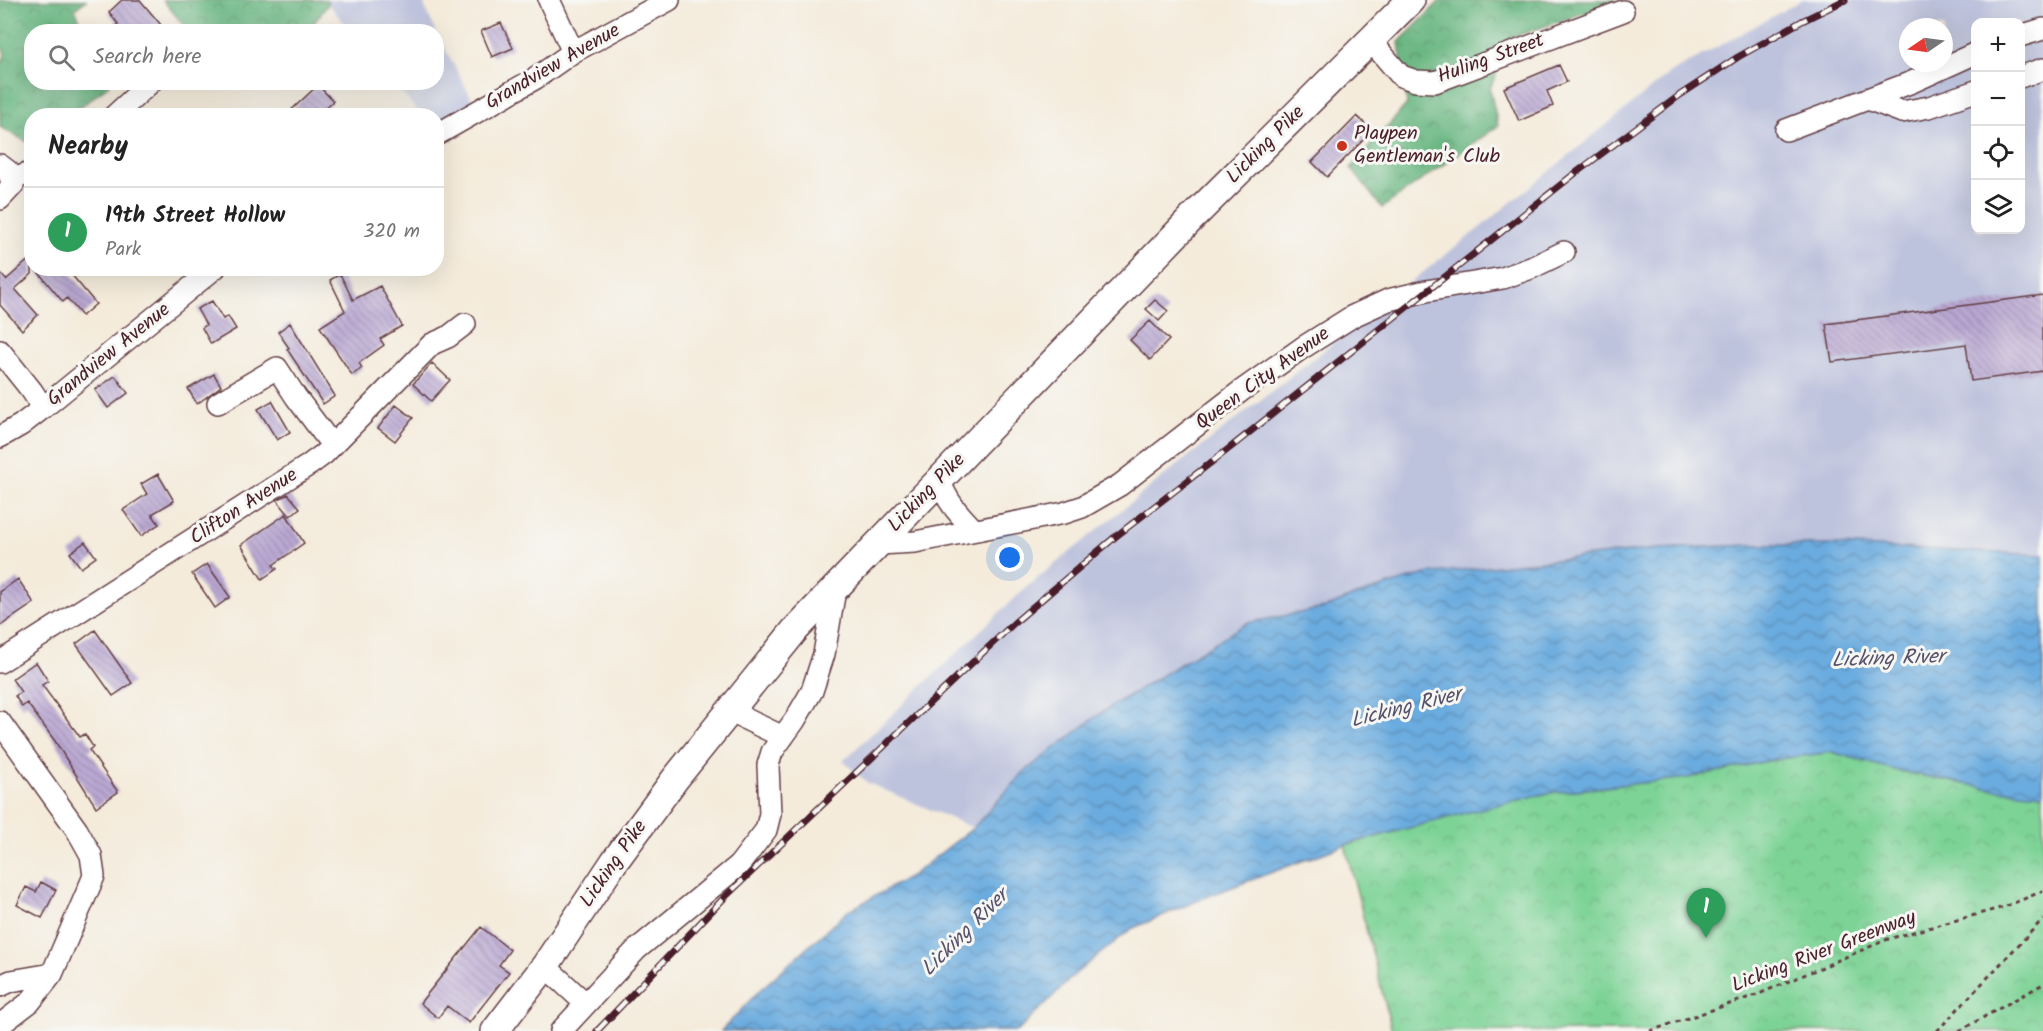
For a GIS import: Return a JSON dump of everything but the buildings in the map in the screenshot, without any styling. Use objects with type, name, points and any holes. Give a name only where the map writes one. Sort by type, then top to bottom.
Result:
[{"type":"main road","name":"Licking Pike","points":[[495,1031],[544,966],[614,862],[675,779],[795,630],[1182,228],[1411,0]]},
{"type":"street","points":[[549,0],[573,52]]},
{"type":"street","name":"Grandview Avenue","points":[[444,130],[536,78],[573,52],[669,0]]},
{"type":"street","name":"Huling Street","points":[[1371,41],[1401,76],[1416,81],[1435,82],[1623,11]]},
{"type":"street","points":[[2025,34],[2043,29]]},
{"type":"street","points":[[1785,130],[1912,82],[1971,55]]},
{"type":"street","points":[[2025,75],[2043,69]]},
{"type":"street","points":[[123,108],[142,90]]},
{"type":"street","points":[[1868,99],[1902,112],[1971,93]]},
{"type":"street","points":[[0,199],[12,189],[13,185],[6,172],[24,172]]},
{"type":"street","name":"Queen City Avenue","points":[[879,544],[915,542],[1070,512],[1082,507],[1120,485],[1233,397],[1302,348],[1353,316],[1378,303],[1426,291],[1503,278],[1532,268],[1564,252]]},
{"type":"street","name":"Grandview Avenue","points":[[0,437],[43,408],[205,276]]},
{"type":"street","name":"Clifton Avenue","points":[[0,662],[309,465],[332,445],[432,344],[448,337],[465,324]]},
{"type":"street","points":[[0,351],[32,390],[43,408]]},
{"type":"street","points":[[218,403],[277,368],[332,445]]},
{"type":"street","points":[[940,481],[953,510],[974,530]]},
{"type":"street","points":[[561,1031],[636,950],[740,865],[766,830],[771,814],[768,765],[772,752],[795,720],[812,690],[824,654],[835,590]]},
{"type":"street","points":[[729,711],[783,737]]},
{"type":"street","points":[[0,722],[77,830],[91,855],[94,876],[51,974],[30,1002],[0,1025]]},
{"type":"street","points":[[544,966],[586,1004]]},
{"type":"street","points":[[0,986],[11,981],[51,974]]},
{"type":"path","name":"Licking River Greenway","points":[[1650,1031],[1759,994],[1888,939],[2004,907],[2043,891]]},
{"type":"path","points":[[1937,1031],[2043,919]]},
{"type":"path","points":[[1959,1031],[2043,984]]},
{"type":"shaded area","points":[[327,0],[422,0],[432,24],[345,24]]},
{"type":"shaded area","points":[[1802,0],[2043,0],[2043,555],[1836,545],[1749,545],[1656,549],[1425,574],[1354,596],[1325,608],[1247,623],[1103,711],[1024,772],[973,828],[868,783],[843,761],[1023,590],[1160,479],[1482,226],[1670,73]]},
{"type":"shaded area","points":[[444,47],[478,110],[444,129],[444,108],[415,108],[399,90],[444,90]]},
{"type":"green space","points":[[0,0],[86,0],[75,9],[82,24],[24,24],[24,90],[102,90],[79,108],[24,108],[24,140],[0,127],[0,67],[5,54],[0,43]]},
{"type":"green space","points":[[163,0],[327,0],[328,4],[313,24],[182,24]]},
{"type":"green space","points":[[1441,0],[1615,0],[1617,2],[1510,38],[1490,89],[1498,126],[1382,208],[1351,168],[1407,104],[1399,42]]},
{"type":"green space","points":[[1832,752],[1936,779],[2043,794],[2043,1031],[1392,1031],[1345,845],[1548,793],[1687,778],[1772,760]]},
{"type":"water","name":"Licking River","points":[[1749,545],[1836,545],[2043,555],[2043,794],[1997,790],[1894,770],[1832,752],[1772,760],[1687,778],[1548,793],[1345,845],[1211,895],[1131,929],[1074,975],[1018,1031],[721,1031],[760,990],[848,911],[911,876],[973,828],[1024,772],[1103,711],[1247,623],[1325,608],[1354,596],[1425,574],[1656,549]]},
{"type":"railway","points":[[597,1031],[724,898],[1014,623],[1115,537],[1573,175],[1680,95],[1738,57],[1845,0]]},
{"type":"place","name":"Playpen Gentleman's Club","points":[[1342,146]]},
{"type":"place","name":"19th Street Hollow","points":[[1706,938]]}]
